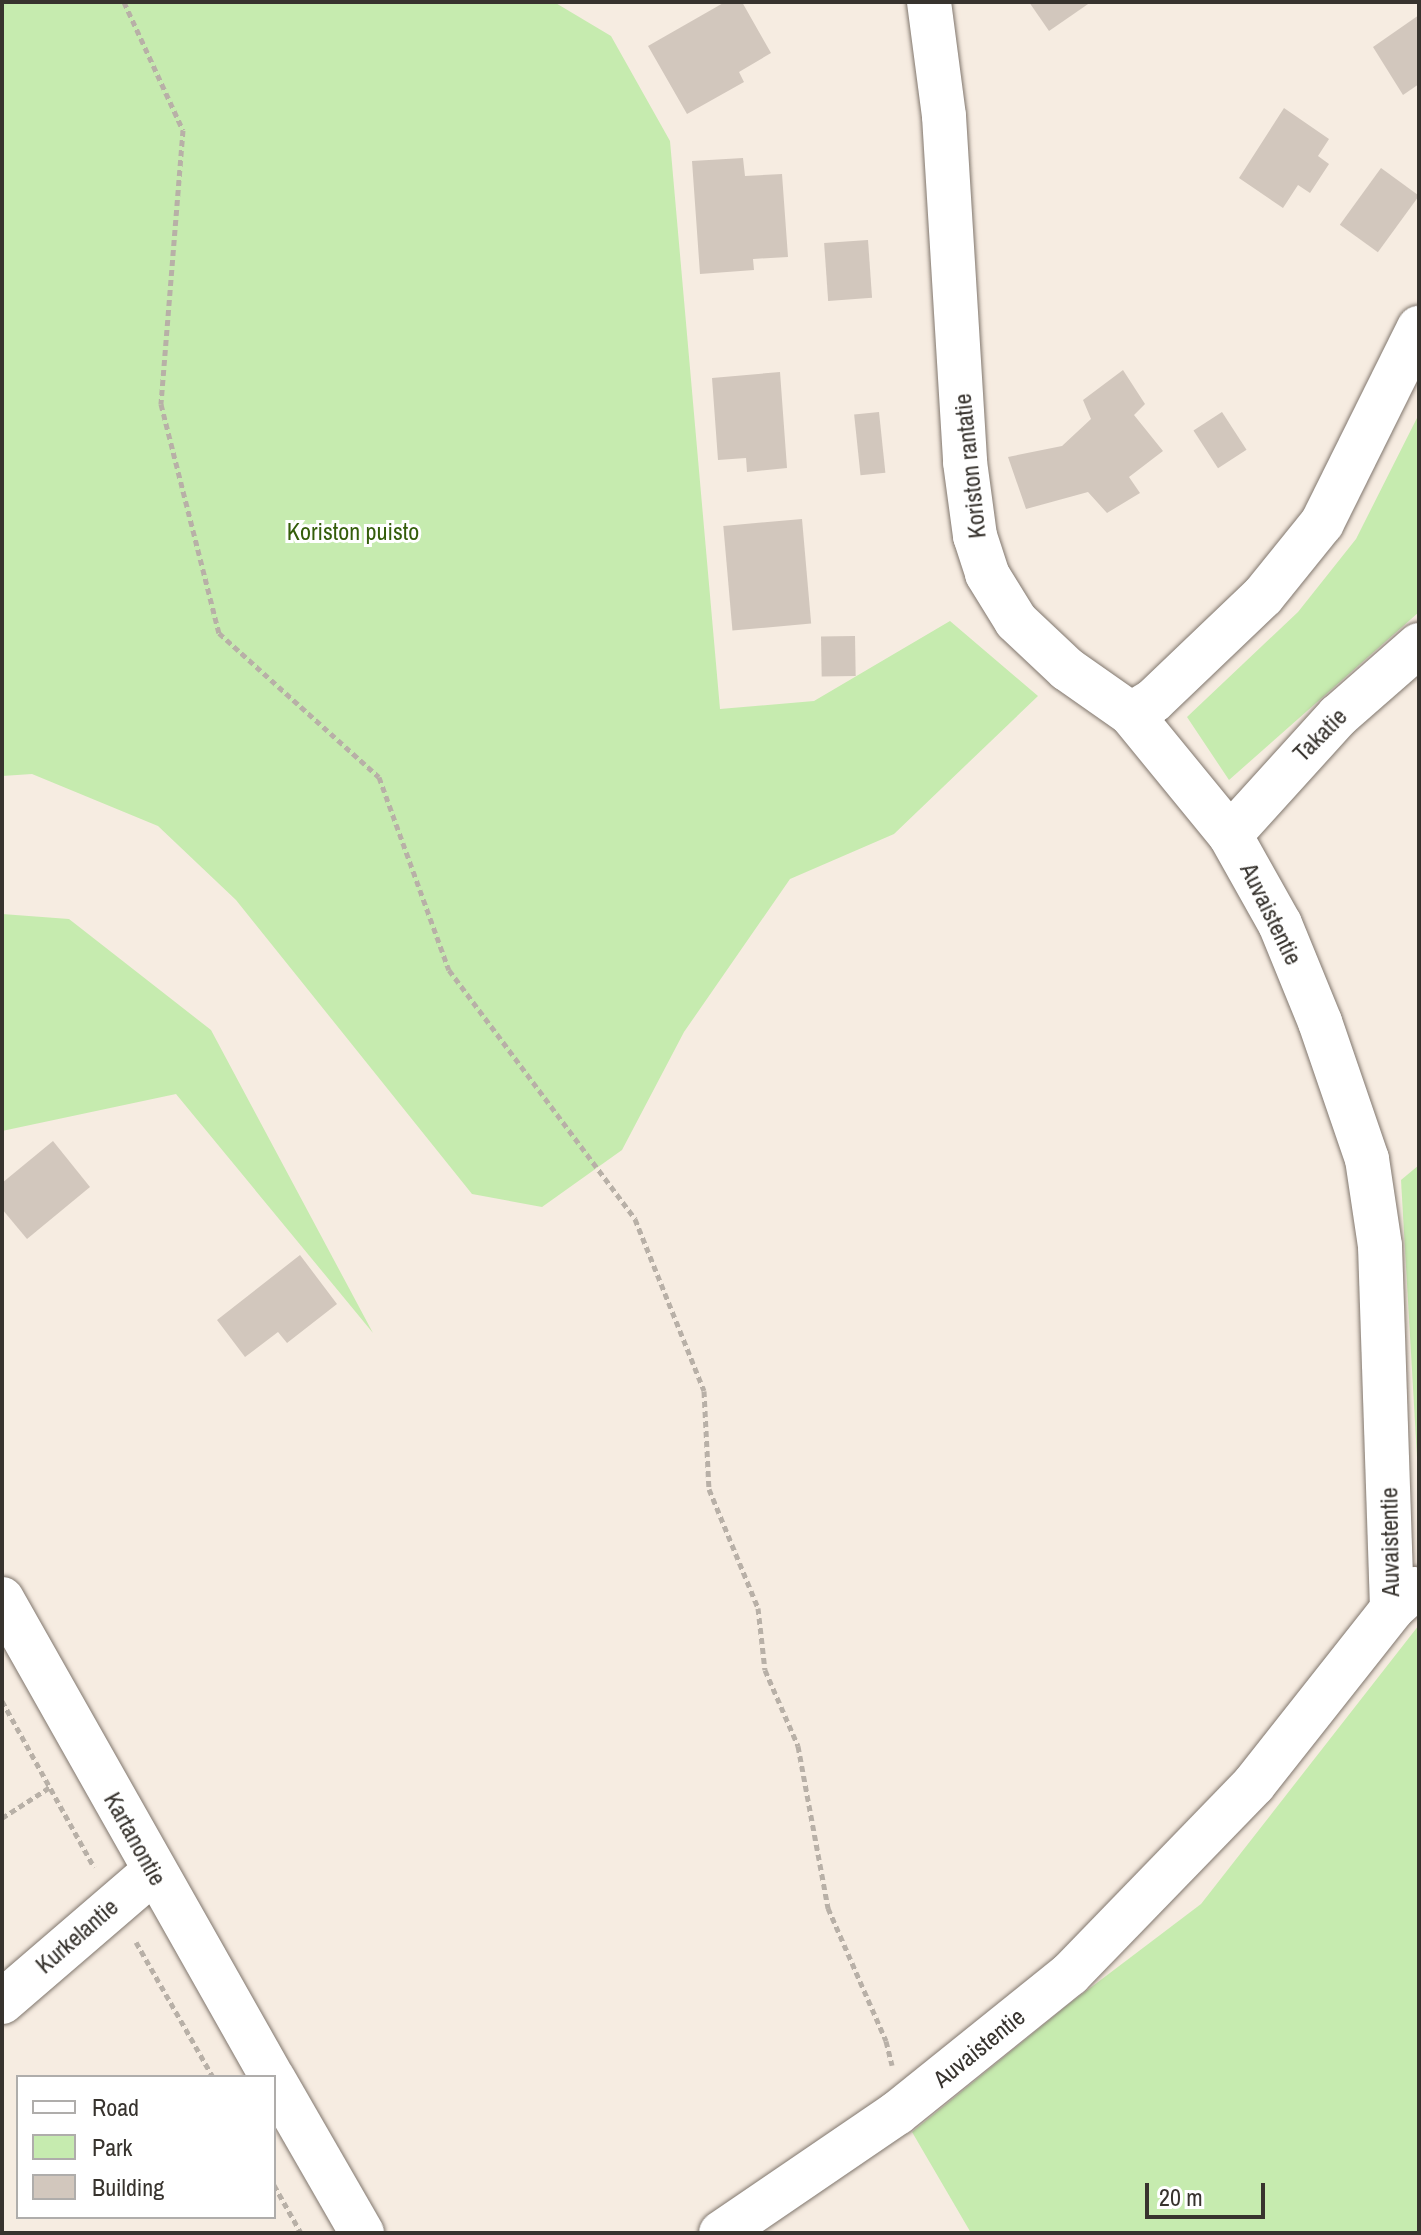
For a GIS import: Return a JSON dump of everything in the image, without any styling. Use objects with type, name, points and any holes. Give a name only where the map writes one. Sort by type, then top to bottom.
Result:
[{"type":"street","name":"Koriston rantatie","points":[[929,2],[944,116],[965,462],[975,536],[987,574],[1016,621],[1067,669],[1131,714]]},
{"type":"street","points":[[1131,714],[1153,701],[1263,596],[1322,523],[1419,328]]},
{"type":"street","name":"Takatie","points":[[1230,835],[1338,716],[1419,645]]},
{"type":"street","name":"Auvaistentie","points":[[721,2233],[897,2113],[1070,1974],[1254,1784],[1406,1597],[1380,1246],[1367,1159],[1333,1058],[1280,924],[1230,835],[1131,714]]},
{"type":"street","name":"Kartanontie","points":[[2,1599],[153,1872],[271,2075]]},
{"type":"street","name":"Kurkelantie","points":[[2,2002],[153,1872]]},
{"type":"street","name":"Kartanontie","points":[[276,2084],[362,2233]]},
{"type":"path","points":[[124,2],[183,130],[161,404],[219,633],[379,777],[449,970],[635,1219],[704,1391],[709,1489],[758,1608],[765,1670],[798,1746],[828,1908],[886,2041],[896,2081],[897,2113]]},
{"type":"path","points":[[2,1701],[68,1818]]},
{"type":"path","points":[[2,1818],[50,1787]]},
{"type":"path","points":[[151,1968],[212,2075]]},
{"type":"path","points":[[276,2189],[301,2233]]},
{"type":"green space","name":"Koriston puisto","points":[[2,2],[554,2],[611,36],[670,141],[720,709],[814,701],[950,621],[1038,696],[894,834],[790,879],[684,1032],[622,1150],[542,1207],[472,1194],[236,900],[158,826],[32,774],[2,776]]},
{"type":"green space","points":[[1419,414],[1419,612],[1229,780],[1187,717],[1298,612],[1356,539]]},
{"type":"green space","points":[[2,914],[69,919],[211,1030],[373,1333],[176,1094],[2,1131]]},
{"type":"green space","points":[[1419,1165],[1419,1491],[1401,1180]]},
{"type":"green space","points":[[1419,1625],[1419,2233],[971,2233],[912,2132],[1069,2004],[1201,1904]]},
{"type":"building","points":[[725,2],[742,2],[771,53],[739,72],[744,82],[687,114],[648,46]]},
{"type":"building","points":[[1029,2],[1091,2],[1049,31]]},
{"type":"building","points":[[1419,15],[1419,84],[1403,95],[1373,47]]},
{"type":"building","points":[[1284,108],[1329,139],[1318,156],[1329,164],[1310,193],[1298,185],[1283,208],[1239,178]]},
{"type":"building","points":[[743,158],[745,176],[782,174],[788,257],[753,259],[754,270],[700,274],[692,161]]},
{"type":"building","points":[[1381,168],[1419,196],[1378,252],[1340,225]]},
{"type":"building","points":[[868,240],[872,298],[828,301],[824,243]]},
{"type":"building","points":[[1123,370],[1145,404],[1134,415],[1163,451],[1129,477],[1140,493],[1107,513],[1088,492],[1026,509],[1008,457],[1062,446],[1091,419],[1083,400]]},
{"type":"building","points":[[780,372],[787,468],[747,472],[746,458],[718,460],[712,378]]},
{"type":"building","points":[[879,412],[885,473],[861,475],[854,415]]},
{"type":"building","points":[[1222,412],[1247,450],[1218,468],[1193,431]]},
{"type":"building","points":[[802,519],[811,624],[732,630],[723,526]]},
{"type":"building","points":[[855,636],[856,676],[822,677],[821,637]]},
{"type":"building","points":[[53,1141],[90,1187],[27,1239],[2,1209],[2,1183]]},
{"type":"building","points":[[300,1255],[337,1304],[287,1343],[278,1332],[245,1357],[217,1320]]}]
